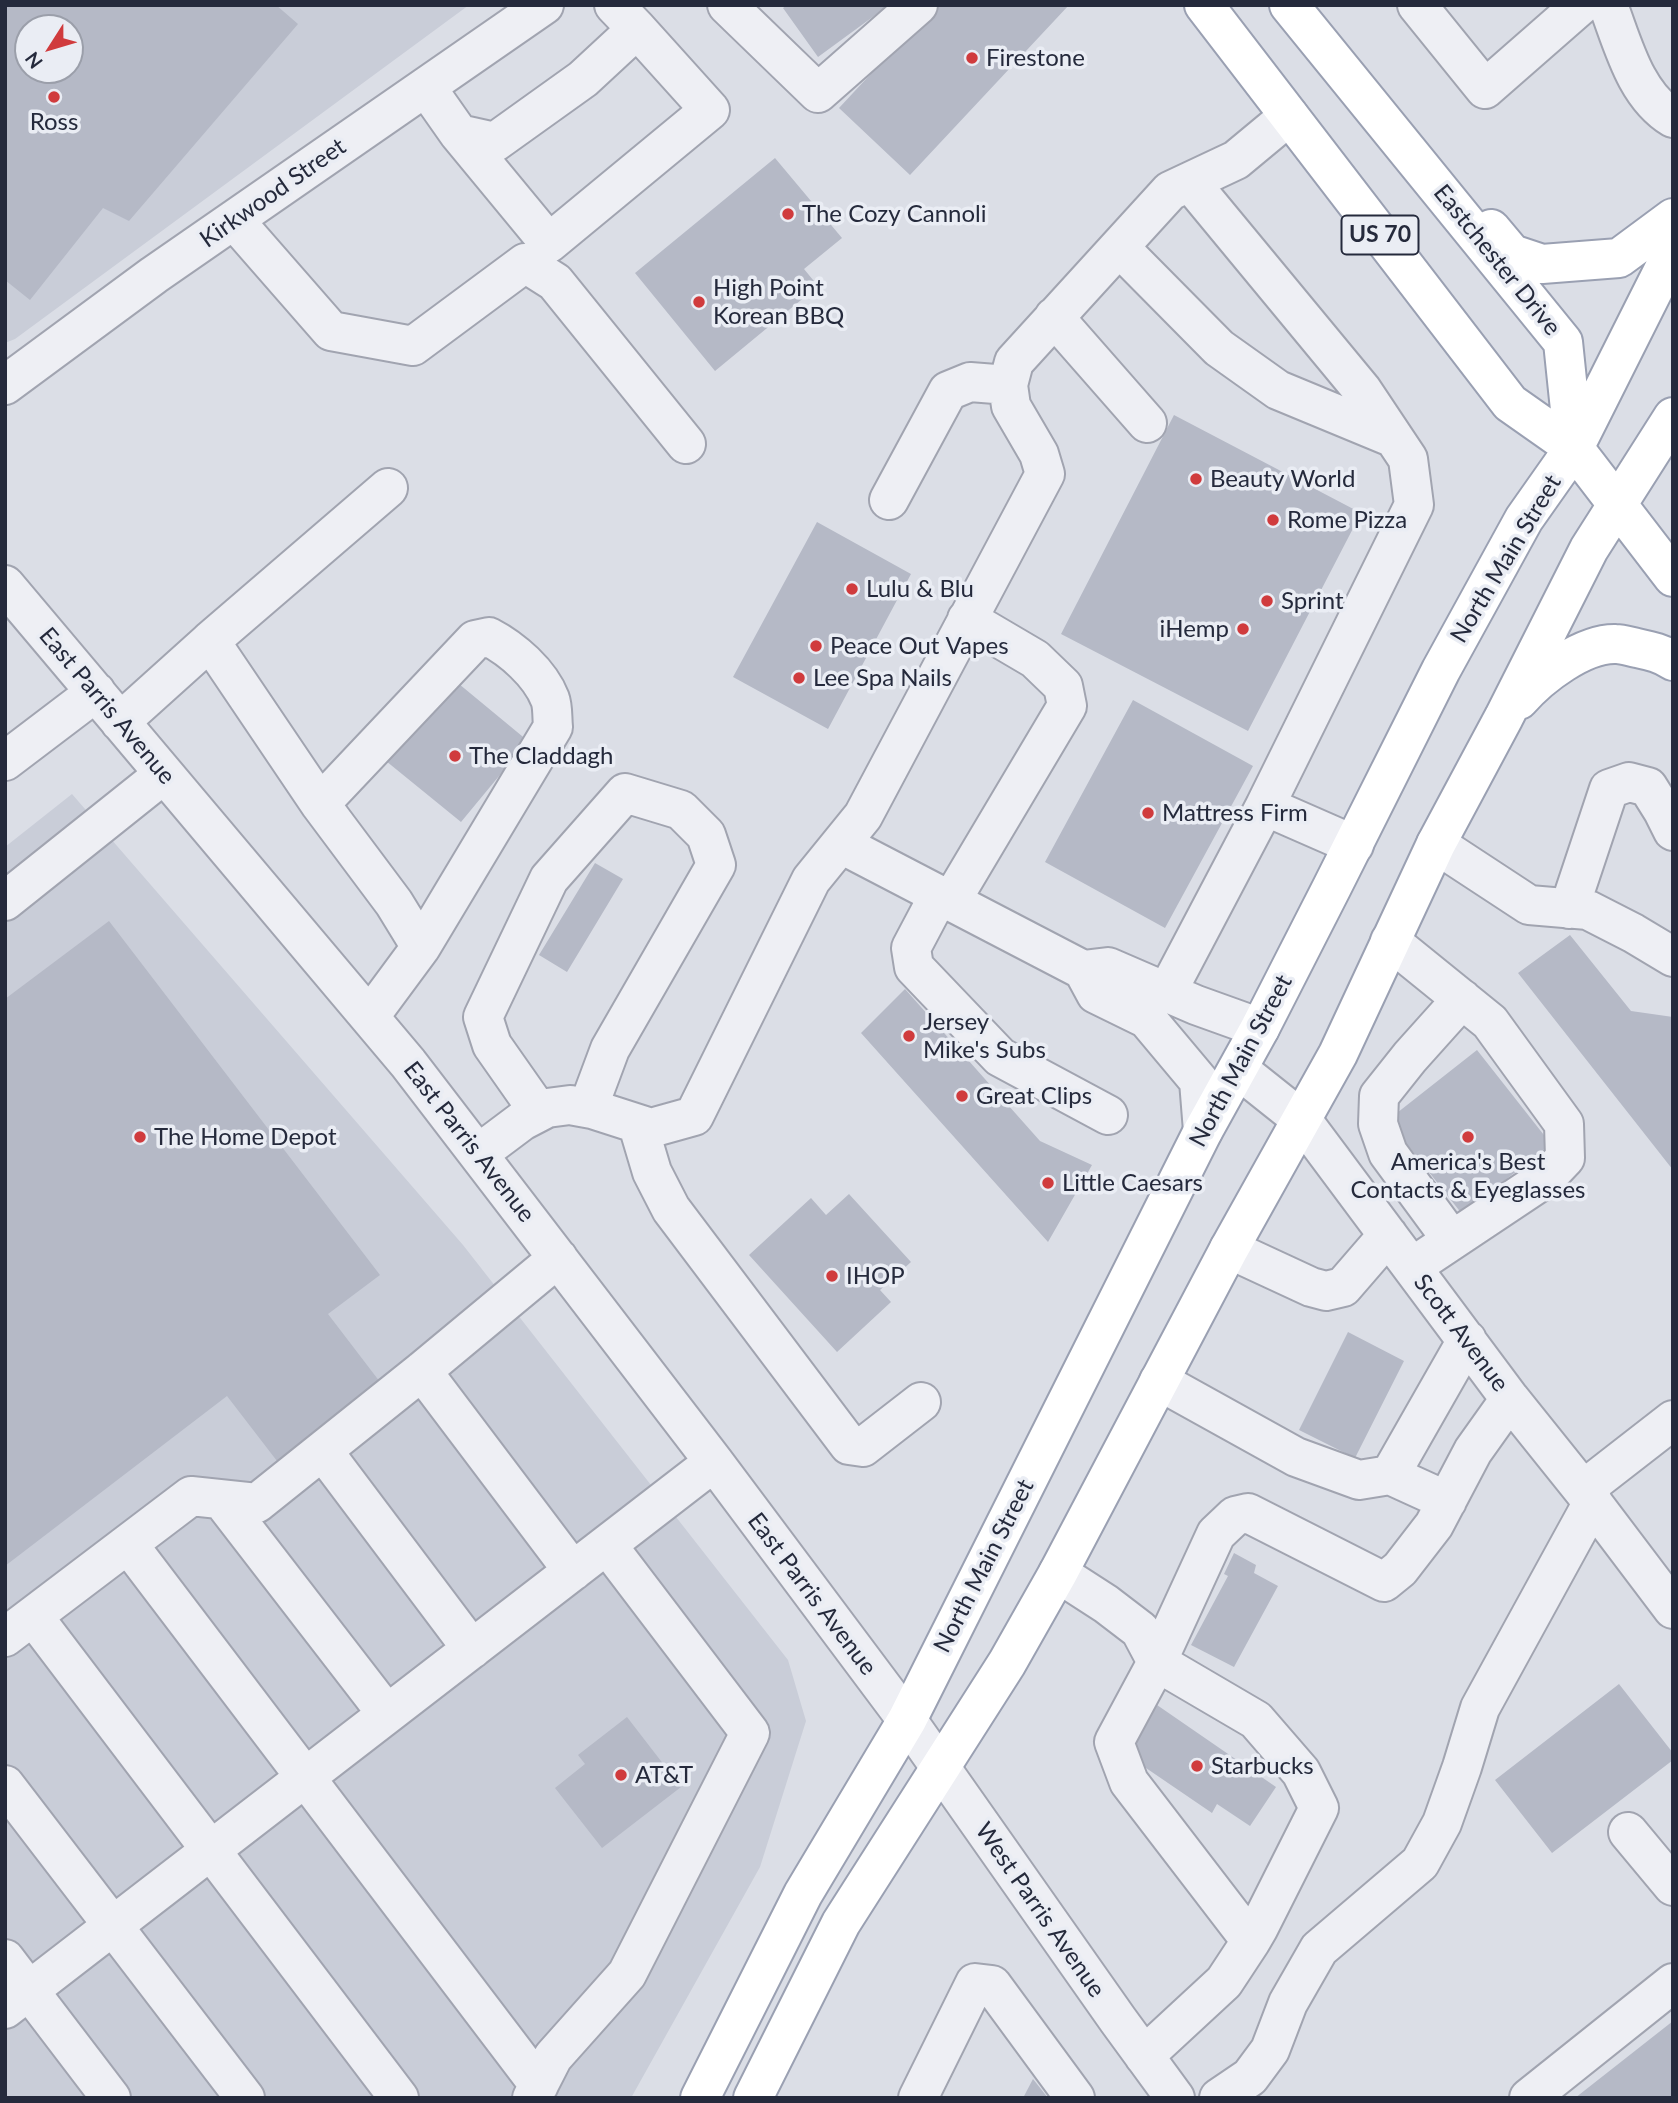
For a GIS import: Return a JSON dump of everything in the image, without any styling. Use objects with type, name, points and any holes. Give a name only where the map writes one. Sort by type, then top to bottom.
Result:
[{"type":"main road","name":"US 70","points":[[1204,5],[1510,404],[1574,448],[1673,577]]},
{"type":"main road","name":"Eastchester Drive","points":[[1289,5],[1563,342],[1574,448]]},
{"type":"main road","points":[[1409,151],[1437,160],[1512,254],[1542,264],[1619,258],[1673,218]]},
{"type":"main road","name":"North Main Street","points":[[700,2098],[803,1894],[907,1720],[1203,1131],[1260,1028],[1441,670],[1524,519],[1574,448],[1673,251]]},
{"type":"main road","points":[[753,2098],[841,1923],[941,1769],[1058,1573],[1229,1249],[1338,1054],[1436,844],[1589,549],[1673,417]]},
{"type":"main road","points":[[1504,717],[1529,688],[1567,660],[1586,650],[1615,644],[1660,653],[1673,661]]},
{"type":"street","name":"Kirkwood Street","points":[[15,369],[544,5]]},
{"type":"street","points":[[747,11],[818,93],[918,5]]},
{"type":"street","points":[[1417,5],[1485,89],[1581,5]]},
{"type":"street","points":[[1608,5],[1637,78],[1655,104],[1673,118]]},
{"type":"street","points":[[234,220],[331,331],[412,346],[537,253],[710,110],[625,17],[583,79],[495,142],[458,134]]},
{"type":"street","points":[[426,87],[555,282],[686,443]]},
{"type":"street","points":[[478,1154],[522,1121],[547,1108],[570,1105],[588,1108],[651,1128],[694,1116],[811,880],[863,816],[1045,474],[1039,454],[1011,406],[1007,385],[1014,362],[1170,191],[1236,160],[1289,116]]},
{"type":"street","points":[[1167,992],[1265,806],[1414,505],[1408,459],[1362,390],[1190,182]]},
{"type":"street","points":[[1119,247],[1219,348],[1278,390],[1394,438]]},
{"type":"street","points":[[1054,317],[1147,424]]},
{"type":"street","points":[[889,500],[948,391],[970,382],[1007,385]]},
{"type":"street","points":[[120,722],[210,640],[388,488]]},
{"type":"street","name":"East Parris Avenue","points":[[5,585],[370,1016],[714,1462],[907,1720]]},
{"type":"street","points":[[967,619],[1035,659],[1063,686],[1066,706],[911,948],[914,967],[1000,1058],[1108,1115]]},
{"type":"street","points":[[320,804],[475,640],[489,636],[506,646],[535,676],[551,700],[553,727],[421,947],[370,1016]]},
{"type":"street","points":[[210,640],[320,804],[394,903],[421,947]]},
{"type":"street","points":[[5,761],[96,692]]},
{"type":"street","points":[[5,901],[164,774]]},
{"type":"street","points":[[1569,909],[1609,789],[1629,782],[1648,787],[1673,831]]},
{"type":"street","points":[[539,1112],[492,1045],[483,1017],[549,879],[625,793],[681,810],[706,835],[716,865],[610,1049],[588,1108]]},
{"type":"street","points":[[1265,806],[1354,845]]},
{"type":"street","points":[[841,844],[1083,970],[1096,993],[1147,1019],[1199,1081],[1203,1131]]},
{"type":"street","points":[[1436,844],[1530,905],[1588,911],[1673,957]]},
{"type":"street","points":[[1390,941],[1490,1022],[1564,1124],[1565,1158],[1548,1177],[1412,1267]]},
{"type":"street","points":[[1083,970],[1108,967],[1260,1028]]},
{"type":"street","points":[[1452,1240],[1388,1153],[1378,1124],[1379,1096],[1462,999]]},
{"type":"street","name":"Scott Avenue","points":[[1238,1069],[1302,1120],[1510,1399],[1672,1605]]},
{"type":"street","points":[[638,1125],[652,1172],[671,1209],[849,1446],[863,1447],[921,1402]]},
{"type":"street","points":[[1229,1249],[1311,1287],[1326,1291],[1343,1287],[1388,1235]]},
{"type":"street","points":[[399,2098],[212,1849],[19,1627],[191,1496],[257,1503],[558,1258]]},
{"type":"street","points":[[1390,1475],[1466,1340]]},
{"type":"street","points":[[422,1371],[573,1571]]},
{"type":"street","points":[[1159,1381],[1296,1457],[1359,1480],[1390,1475],[1447,1501]]},
{"type":"street","points":[[1251,1941],[1129,1782],[1114,1742],[1157,1661],[1216,1534],[1235,1516],[1248,1513],[1384,1582],[1400,1569],[1434,1525],[1473,1451],[1510,1399]]},
{"type":"street","points":[[1219,2098],[1250,2077],[1270,2050],[1288,2003],[1319,1949],[1420,1863],[1442,1823],[1480,1708],[1588,1496],[1673,1420]]},
{"type":"street","points":[[323,1451],[472,1649]]},
{"type":"street","points":[[17,1999],[714,1462]]},
{"type":"street","points":[[221,1499],[387,1714]]},
{"type":"street","points":[[128,1544],[305,1778],[536,2092],[553,2057],[627,1974],[750,1733],[607,1545]]},
{"type":"street","points":[[1058,1573],[1140,1630],[1157,1661],[1256,1720],[1301,1772],[1319,1808],[1258,1929],[1224,1982],[1144,2056]]},
{"type":"street","name":"West Parris Avenue","points":[[907,1720],[1175,2098]]},
{"type":"street","points":[[5,1786],[244,2098]]},
{"type":"street","points":[[1628,1832],[1673,1886]]},
{"type":"street","points":[[5,1959],[17,1999],[111,2098]]},
{"type":"street","points":[[918,2098],[975,1983],[992,1984],[1076,2098]]},
{"type":"street","points":[[1529,2098],[1673,1983]]},
{"type":"shaded area","points":[[5,5],[469,5],[15,339],[5,343]]},
{"type":"shaded area","points":[[72,794],[463,1245],[788,1660],[806,1721],[760,1867],[631,2098],[5,2098],[5,847]]},
{"type":"building","points":[[5,5],[276,5],[298,24],[129,221],[103,208],[30,300],[5,280]]},
{"type":"building","points":[[787,5],[889,5],[818,57],[783,8]]},
{"type":"building","points":[[935,5],[1069,5],[910,175],[839,108]]},
{"type":"building","points":[[775,158],[842,238],[804,269],[818,286],[715,371],[635,273]]},
{"type":"building","points":[[1174,415],[1361,513],[1248,731],[1061,634]]},
{"type":"building","points":[[817,522],[911,574],[828,729],[733,677]]},
{"type":"building","points":[[453,679],[528,741],[461,822],[386,761]]},
{"type":"building","points":[[1133,700],[1253,766],[1165,928],[1045,862]]},
{"type":"building","points":[[595,863],[623,879],[567,972],[539,955]]},
{"type":"building","name":"The Home Depot","points":[[109,921],[380,1275],[328,1314],[380,1382],[277,1461],[227,1396],[5,1566],[5,999]]},
{"type":"building","points":[[1570,935],[1631,1011],[1673,1017],[1673,1170],[1518,973]]},
{"type":"building","points":[[905,989],[1040,1141],[1092,1165],[1048,1242],[861,1033]]},
{"type":"building","points":[[1477,1050],[1551,1144],[1462,1214],[1388,1120]]},
{"type":"building","name":"IHOP","points":[[849,1194],[911,1262],[880,1290],[891,1302],[837,1352],[749,1255],[811,1198],[826,1215]]},
{"type":"building","points":[[1348,1332],[1404,1361],[1355,1458],[1299,1430]]},
{"type":"building","points":[[1234,1553],[1256,1565],[1254,1573],[1278,1586],[1234,1667],[1191,1645],[1228,1576],[1224,1574]]},
{"type":"building","points":[[1619,1684],[1673,1753],[1673,1760],[1552,1853],[1495,1780]]},
{"type":"building","points":[[1157,1705],[1276,1787],[1250,1826],[1217,1804],[1212,1813],[1124,1753]]},
{"type":"building","name":"AT&T","points":[[627,1717],[681,1787],[602,1848],[555,1788],[585,1764],[578,1755]]},
{"type":"building","points":[[1673,2021],[1673,2098],[1575,2098]]},
{"type":"building","points":[[1033,2079],[1048,2098],[1023,2098]]},
{"type":"place","name":"Firestone","points":[[972,58]]},
{"type":"place","name":"Ross","points":[[54,97]]},
{"type":"place","name":"The Cozy Cannoli","points":[[788,214]]},
{"type":"place","name":"High Point Korean BBQ","points":[[699,302]]},
{"type":"place","name":"Beauty World","points":[[1196,479]]},
{"type":"place","name":"Rome Pizza","points":[[1273,520]]},
{"type":"place","name":"Lulu & Blu","points":[[852,589]]},
{"type":"place","name":"Sprint","points":[[1267,601]]},
{"type":"place","name":"iHemp","points":[[1243,629]]},
{"type":"place","name":"Peace Out Vapes","points":[[816,646]]},
{"type":"place","name":"Lee Spa Nails","points":[[799,678]]},
{"type":"place","name":"The Claddagh","points":[[455,756]]},
{"type":"place","name":"Mattress Firm","points":[[1148,813]]},
{"type":"place","name":"Jersey Mike's Subs","points":[[909,1036]]},
{"type":"place","name":"Great Clips","points":[[962,1096]]},
{"type":"place","name":"The Home Depot","points":[[140,1137]]},
{"type":"place","name":"America's Best Contacts & Eyeglasses","points":[[1468,1137]]},
{"type":"place","name":"Little Caesars","points":[[1048,1183]]},
{"type":"place","name":"IHOP","points":[[832,1276]]},
{"type":"place","name":"Starbucks","points":[[1197,1766]]},
{"type":"place","name":"AT&T","points":[[621,1775]]}]
